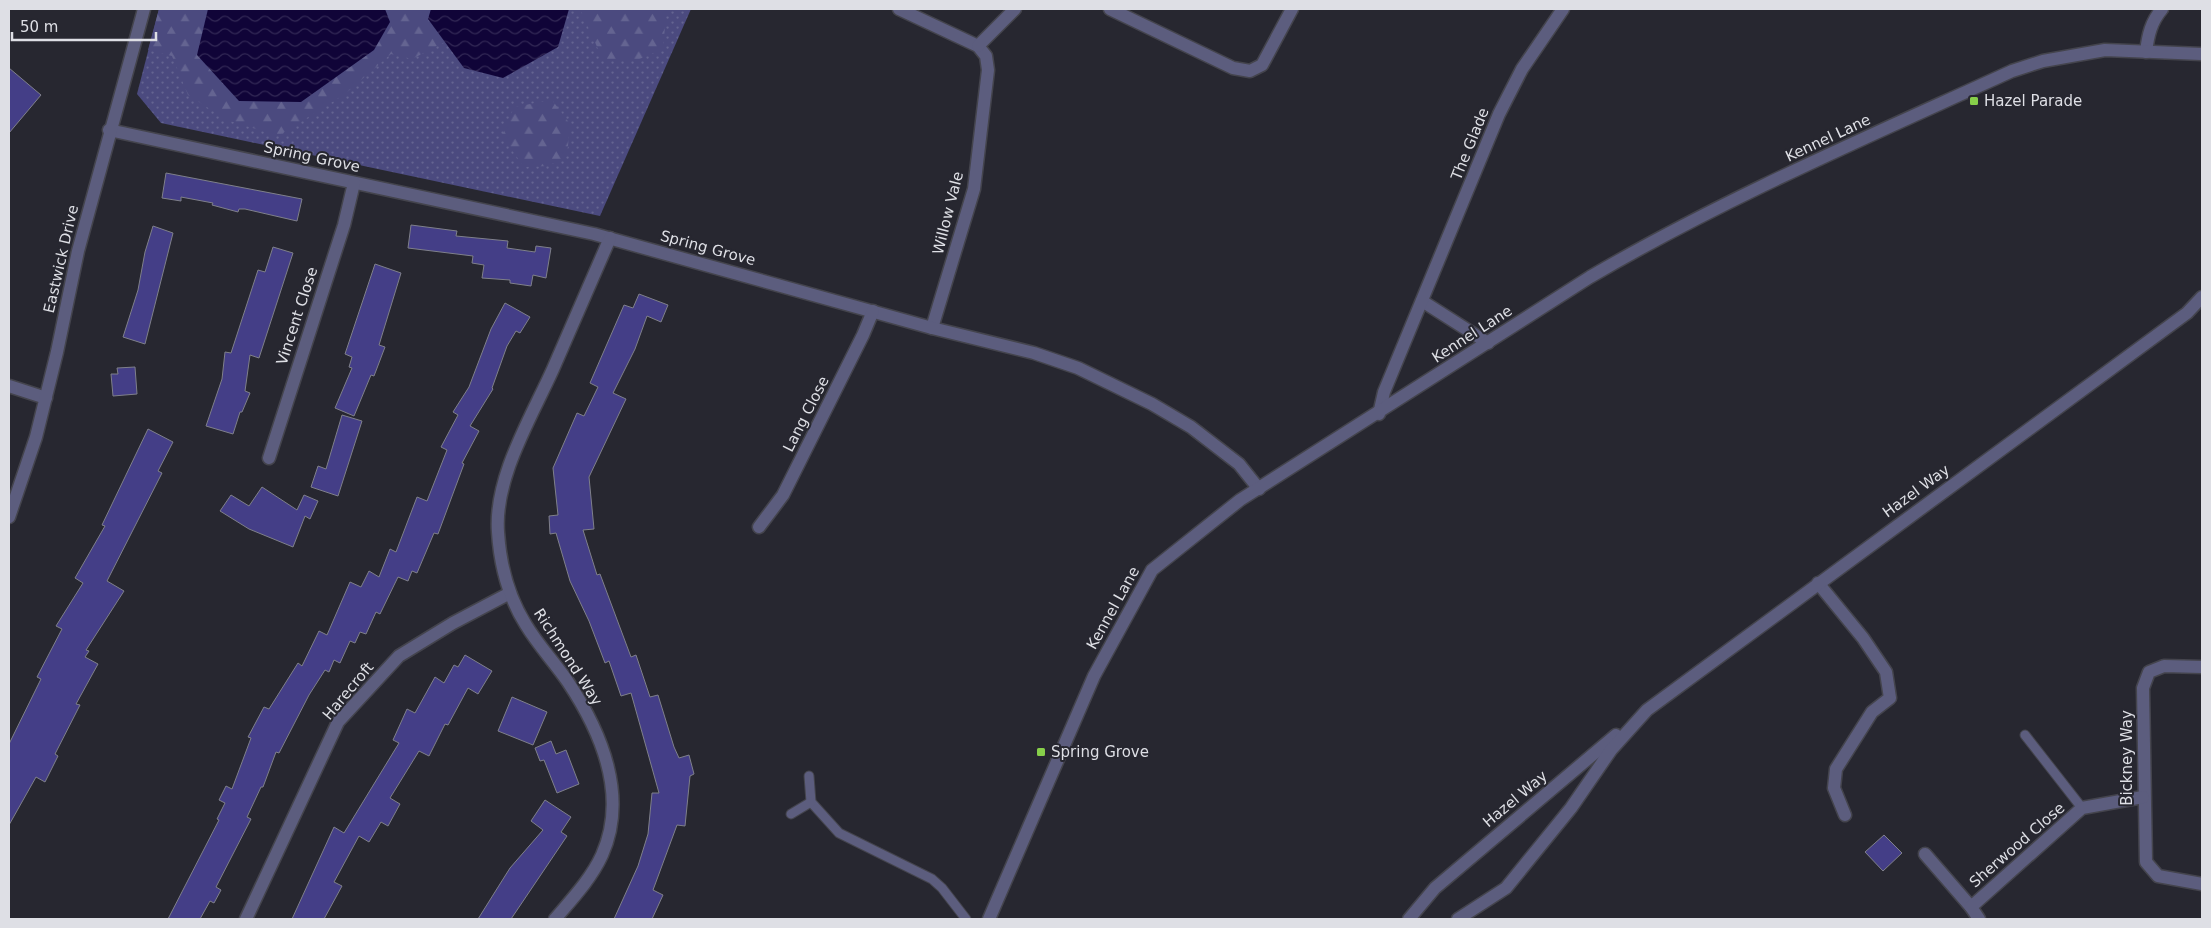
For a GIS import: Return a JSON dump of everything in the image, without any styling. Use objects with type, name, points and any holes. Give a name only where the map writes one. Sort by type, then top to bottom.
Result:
[{"type":"street","name":"Eastwick Drive","points":[[9,517],[36,437],[78,251],[109,130],[144,9]]},
{"type":"street","points":[[899,9],[978,46],[1015,9]]},
{"type":"street","points":[[1110,9],[1233,68],[1250,71],[1262,65],[1292,9]]},
{"type":"street","name":"The Glade","points":[[1378,414],[1384,392],[1499,114],[1522,69],[1563,9]]},
{"type":"street","points":[[2146,52],[2148,36],[2154,18],[2162,9]]},
{"type":"street","name":"Willow Vale","points":[[932,328],[974,189],[988,70],[986,56],[978,46]]},
{"type":"street","name":"Kennel Lane","points":[[989,919],[1094,676],[1152,570],[1240,500],[1378,414],[1590,277],[1648,243],[1809,164],[2012,71],[2043,61],[2105,50],[2202,54]]},
{"type":"street","name":"Spring Grove","points":[[109,130],[610,238],[932,328],[1034,353],[1078,368],[1152,404],[1191,427],[1239,464],[1258,489]]},
{"type":"street","name":"Vincent Close","points":[[269,458],[344,225],[354,183]]},
{"type":"street","name":"Richmond Way","points":[[555,919],[590,877],[602,856],[611,832],[614,805],[611,782],[602,746],[586,712],[568,682],[525,624],[510,593],[502,564],[498,532],[498,505],[506,477],[610,238]]},
{"type":"street","name":"Hazel Way","points":[[1409,919],[1435,888],[1647,710],[2187,313],[2202,296]]},
{"type":"street","points":[[1422,301],[1488,343]]},
{"type":"street","name":"Lang Close","points":[[760,527],[783,495],[863,336],[873,311]]},
{"type":"street","points":[[9,386],[46,398]]},
{"type":"street","points":[[1818,583],[1863,638],[1886,672],[1890,698],[1872,712],[1836,769],[1834,788],[1845,815]]},
{"type":"street","name":"Harecroft","points":[[246,919],[338,722],[399,656],[453,622],[510,593]]},
{"type":"street","name":"Bickney Way","points":[[2202,667],[2164,666],[2149,672],[2143,688],[2143,796],[2146,862],[2158,876],[2177,881],[2202,884]]},
{"type":"street","name":"Hazel Way","points":[[1458,919],[1506,888],[1571,808],[1611,750],[1647,710]]},
{"type":"street","name":"Sherwood Close","points":[[1971,907],[2082,808],[2143,796]]},
{"type":"street","name":"Sherwood Close","points":[[1926,854],[1979,919]]},
{"type":"lane","points":[[2025,735],[2082,808]]},
{"type":"lane","points":[[809,776],[811,802],[839,833],[932,879],[942,888],[966,919]]},
{"type":"lane","points":[[791,814],[811,802]]},
{"type":"green space","points":[[159,9],[691,9],[600,216],[161,123],[137,94]]},
{"type":"green space","points":[[159,9],[208,9],[197,55],[390,22],[385,9],[431,9],[428,19],[445,42],[412,59],[391,54],[345,94],[278,136],[227,120],[188,95],[172,56],[148,50]]},
{"type":"green space","points":[[580,9],[663,9],[666,15],[663,49],[637,60],[603,60]]},
{"type":"green space","points":[[552,100],[570,124],[567,156],[548,166],[524,167],[502,136],[514,107]]},
{"type":"water","points":[[208,9],[385,9],[390,22],[374,50],[301,102],[239,101],[197,55]]},
{"type":"water","points":[[431,9],[569,9],[558,47],[503,78],[464,68],[428,19]]},
{"type":"building","points":[[9,68],[41,95],[9,133]]},
{"type":"building","points":[[166,173],[302,199],[297,221],[245,209],[239,209],[238,212],[212,205],[213,203],[181,197],[181,201],[162,198]]},
{"type":"building","points":[[411,225],[457,231],[456,236],[508,241],[507,248],[535,252],[536,246],[551,248],[546,278],[533,275],[531,286],[510,283],[510,280],[482,278],[484,265],[472,263],[473,256],[408,248]]},
{"type":"building","points":[[153,226],[173,233],[145,344],[123,337],[138,290],[145,252]]},
{"type":"building","points":[[273,247],[293,253],[259,358],[250,355],[245,391],[250,393],[242,412],[240,412],[233,434],[206,426],[222,379],[225,352],[231,353],[258,270],[265,272]]},
{"type":"building","points":[[375,264],[401,273],[379,345],[385,347],[374,376],[371,375],[354,416],[335,408],[352,368],[349,367],[352,357],[345,354]]},
{"type":"building","points":[[639,294],[668,305],[661,322],[647,316],[635,349],[613,393],[626,399],[589,477],[594,529],[583,530],[597,575],[600,574],[631,657],[636,655],[650,697],[658,695],[679,758],[689,755],[694,774],[690,776],[685,826],[677,825],[653,890],[663,895],[652,919],[614,919],[638,866],[648,834],[652,793],[659,793],[631,693],[621,696],[609,661],[605,663],[589,621],[570,581],[556,533],[550,534],[549,516],[558,515],[553,468],[577,413],[584,416],[598,387],[590,383],[624,305],[633,308]]},
{"type":"building","points":[[505,303],[530,317],[520,333],[516,331],[507,346],[493,389],[470,426],[479,431],[462,463],[464,464],[438,534],[434,533],[417,573],[412,571],[408,581],[398,577],[380,614],[376,612],[366,634],[360,632],[355,643],[350,641],[340,663],[334,660],[329,672],[325,670],[309,695],[279,753],[276,752],[263,787],[261,787],[247,817],[251,819],[216,887],[221,890],[214,903],[210,901],[200,919],[168,919],[219,820],[217,819],[225,803],[219,800],[226,786],[232,789],[251,738],[248,737],[264,707],[269,709],[298,663],[302,666],[319,631],[327,635],[350,582],[361,587],[369,571],[379,577],[390,549],[396,552],[417,497],[427,501],[447,450],[441,447],[458,415],[453,412],[469,387],[491,329]]},
{"type":"building","points":[[135,367],[137,394],[113,396],[111,374],[118,374],[117,368]]},
{"type":"building","points":[[342,415],[362,421],[338,496],[311,487],[318,466],[326,469]]},
{"type":"building","points":[[148,429],[173,442],[158,471],[162,473],[107,581],[124,591],[86,650],[89,651],[85,657],[98,664],[76,704],[80,705],[55,754],[58,756],[45,782],[36,777],[9,825],[9,744],[41,679],[37,677],[62,629],[56,626],[83,583],[75,578],[105,526],[102,525]]},
{"type":"building","points":[[262,487],[297,510],[304,495],[318,501],[310,519],[305,516],[293,547],[249,529],[220,511],[231,495],[249,506]]},
{"type":"building","points":[[465,655],[492,671],[478,694],[468,688],[448,725],[445,724],[429,756],[419,751],[390,798],[400,804],[388,826],[381,822],[369,842],[359,836],[334,882],[342,886],[324,919],[292,919],[334,827],[344,833],[399,743],[393,740],[407,709],[415,713],[435,677],[444,683],[454,665],[458,667]]},
{"type":"building","points":[[512,697],[547,712],[533,745],[498,731]]},
{"type":"building","points":[[551,741],[556,754],[566,750],[579,784],[557,793],[544,760],[540,761],[535,748]]},
{"type":"building","points":[[545,800],[571,817],[561,832],[567,836],[511,919],[478,919],[510,868],[543,830],[531,821]]},
{"type":"building","points":[[1884,835],[1902,853],[1883,871],[1865,852]]},
{"type":"place","name":"Hazel Parade","points":[[1974,101]]},
{"type":"place","name":"Spring Grove","points":[[1041,752]]}]
